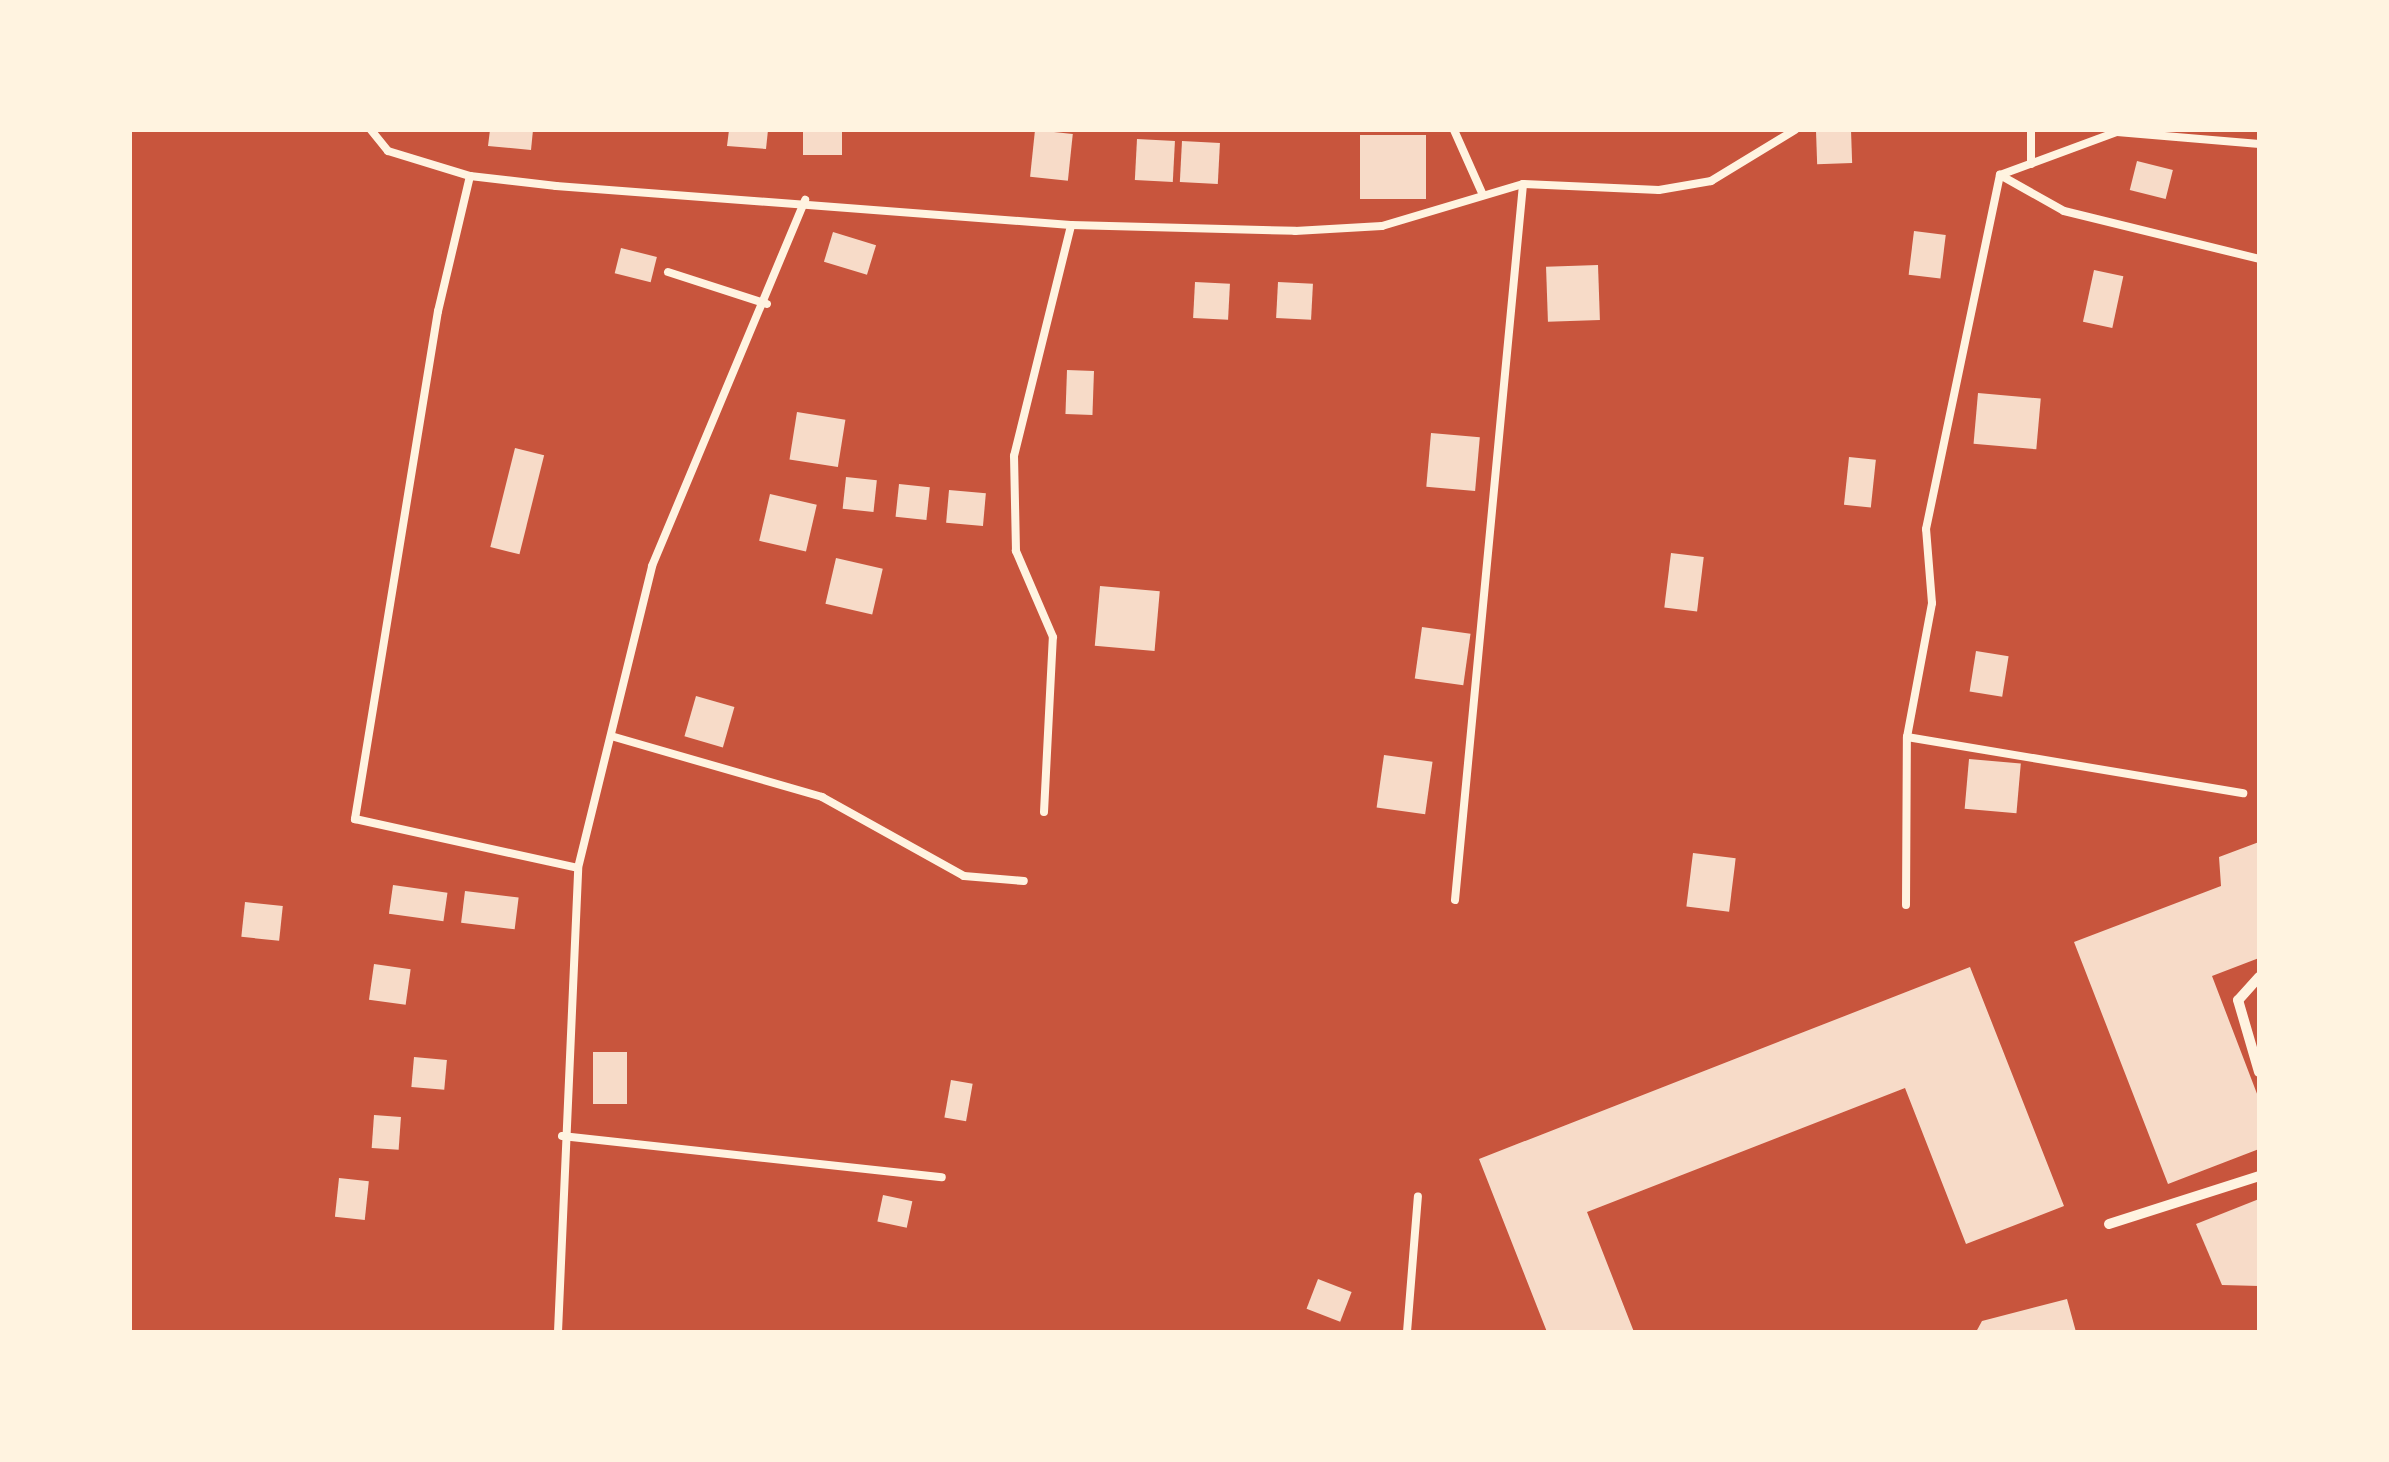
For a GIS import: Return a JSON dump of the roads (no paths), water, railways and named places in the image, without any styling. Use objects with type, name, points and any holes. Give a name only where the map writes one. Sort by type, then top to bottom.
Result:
[{"type":"street","points":[[2259,977],[2238,1000],[2259,1072]]},
{"type":"street","points":[[2109,1224],[2259,1176]]},
{"type":"lane","points":[[372,130],[388,151],[470,176],[723,200],[806,200],[1071,224],[1294,231],[1382,226],[1524,184],[1659,190],[1712,182],[1795,130]]},
{"type":"lane","points":[[1454,130],[1483,195]]},
{"type":"lane","points":[[2030,164],[2032,130]]},
{"type":"lane","points":[[2000,175],[2118,132],[2259,144]]},
{"type":"lane","points":[[2000,175],[2064,212],[2259,259]]},
{"type":"lane","points":[[1906,905],[1907,737],[1932,603],[1926,529],[2000,175]]},
{"type":"lane","points":[[470,176],[438,311],[355,820],[578,868]]},
{"type":"lane","points":[[1454,900],[1524,184]]},
{"type":"lane","points":[[558,1332],[562,1136],[578,868],[611,736],[627,650],[652,566],[768,304],[806,200]]},
{"type":"lane","points":[[1044,812],[1053,636],[1016,551],[1014,456],[1071,224]]},
{"type":"lane","points":[[668,272],[768,304]]},
{"type":"lane","points":[[611,736],[822,797],[964,876],[1024,880]]},
{"type":"lane","points":[[1907,737],[2243,794]]},
{"type":"lane","points":[[562,1136],[942,1177]]},
{"type":"lane","points":[[1407,1332],[1418,1196]]}]
